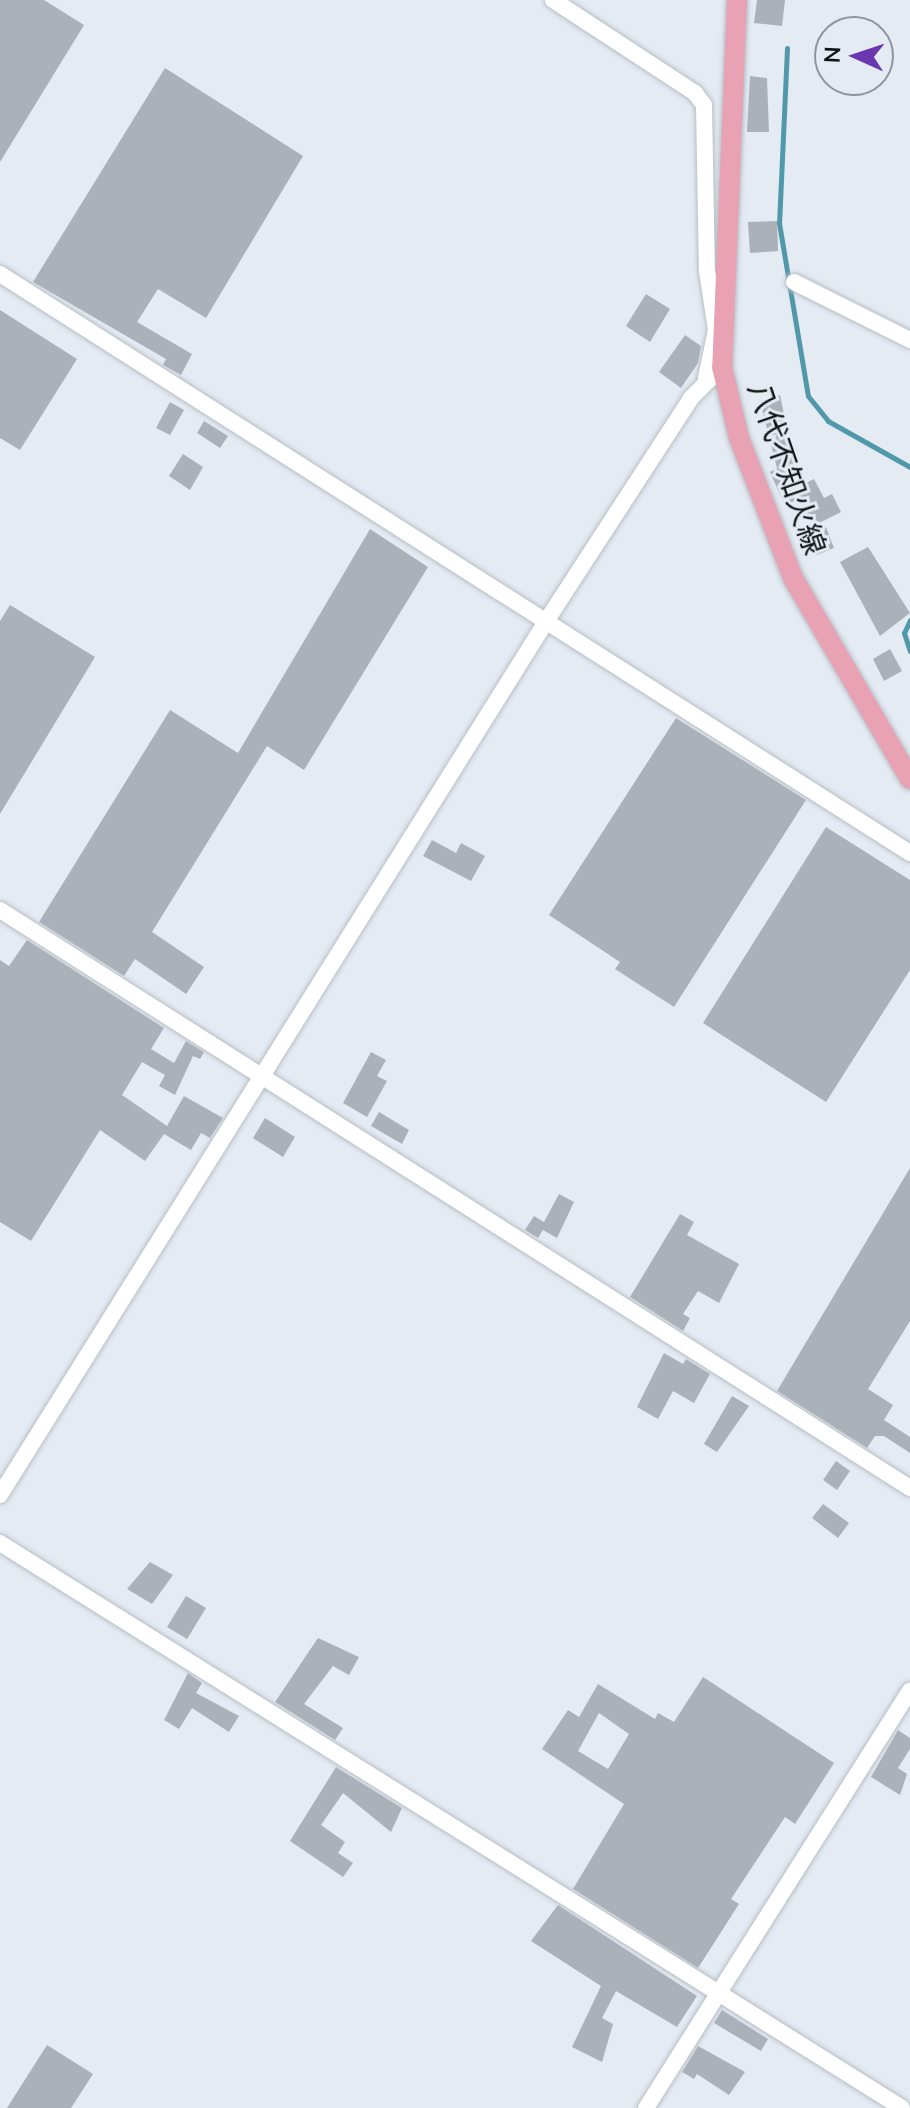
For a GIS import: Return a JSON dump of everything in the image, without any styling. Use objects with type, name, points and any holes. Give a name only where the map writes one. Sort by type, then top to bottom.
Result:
[{"type":"main road","name":"八代不知火線","points":[[737,0],[714,373],[793,578],[910,779]]},
{"type":"street","points":[[0,1495],[547,620],[714,373],[716,330],[707,271],[704,105],[695,93],[553,0]]},
{"type":"street","points":[[0,274],[910,853]]},
{"type":"street","points":[[794,282],[910,340]]},
{"type":"street","points":[[0,910],[910,1488]]},
{"type":"street","points":[[0,1543],[717,1995],[902,2108]]},
{"type":"street","points":[[646,2108],[910,1690]]},
{"type":"building","points":[[0,0],[44,0],[84,25],[0,162]]},
{"type":"building","points":[[757,0],[785,0],[782,26],[754,23]]},
{"type":"building","points":[[165,68],[303,156],[206,318],[158,289],[137,322],[192,354],[181,375],[163,365],[166,359],[33,282]]},
{"type":"building","points":[[750,76],[767,78],[769,132],[747,132]]},
{"type":"building","points":[[777,221],[778,251],[750,253],[748,222]]},
{"type":"building","points":[[646,294],[670,309],[650,342],[626,326]]},
{"type":"building","points":[[0,310],[77,359],[20,450],[0,438]]},
{"type":"building","points":[[685,335],[701,346],[698,363],[681,388],[659,372]]},
{"type":"building","points":[[780,395],[799,486],[814,479],[824,498],[832,494],[841,512],[813,526],[800,498],[785,506],[770,472],[777,468],[760,401]]},
{"type":"building","points":[[170,402],[184,410],[170,435],[156,428]]},
{"type":"building","points":[[204,421],[228,436],[220,448],[197,433]]},
{"type":"building","points":[[183,454],[203,467],[190,490],[169,476]]},
{"type":"building","points":[[826,527],[834,548],[814,556],[806,535]]},
{"type":"building","points":[[370,529],[428,567],[304,770],[267,746],[152,932],[204,967],[186,994],[135,959],[124,976],[39,922],[170,710],[238,753]]},
{"type":"building","points":[[868,547],[910,613],[880,636],[840,562]]},
{"type":"building","points":[[10,605],[95,657],[0,814],[0,621]]},
{"type":"building","points":[[890,649],[902,671],[884,681],[873,659]]},
{"type":"building","points":[[676,718],[806,800],[674,1007],[615,969],[620,962],[549,915]]},
{"type":"building","points":[[826,827],[910,880],[910,970],[826,1102],[703,1023]]},
{"type":"building","points":[[432,840],[456,853],[461,843],[485,856],[471,881],[423,856]]},
{"type":"building","points":[[27,940],[164,1028],[151,1049],[174,1063],[186,1041],[204,1052],[200,1059],[193,1056],[175,1095],[159,1086],[165,1075],[142,1062],[122,1095],[167,1126],[184,1096],[223,1118],[210,1138],[201,1133],[191,1150],[164,1134],[145,1161],[100,1130],[31,1241],[0,1222],[0,960],[9,966]]},
{"type":"building","points":[[371,1052],[386,1060],[377,1076],[387,1081],[367,1117],[343,1103]]},
{"type":"building","points":[[379,1112],[409,1130],[402,1144],[371,1126]]},
{"type":"building","points":[[265,1118],[295,1137],[283,1157],[253,1138]]},
{"type":"building","points":[[910,1168],[910,1321],[868,1389],[893,1405],[884,1420],[910,1437],[910,1453],[884,1436],[875,1436],[867,1448],[777,1391]]},
{"type":"building","points":[[559,1194],[574,1202],[557,1238],[543,1230],[538,1238],[525,1230],[534,1216],[544,1222]]},
{"type":"building","points":[[680,1214],[694,1222],[687,1235],[739,1264],[719,1303],[698,1291],[683,1314],[690,1318],[683,1331],[630,1297]]},
{"type":"building","points":[[664,1353],[683,1364],[686,1359],[710,1374],[694,1403],[673,1391],[658,1419],[637,1407]]},
{"type":"building","points":[[732,1396],[749,1406],[717,1452],[704,1444]]},
{"type":"building","points":[[836,1461],[850,1471],[837,1490],[823,1480]]},
{"type":"building","points":[[823,1504],[849,1523],[838,1538],[812,1518]]},
{"type":"building","points":[[150,1562],[173,1575],[152,1604],[127,1589]]},
{"type":"building","points":[[186,1596],[206,1608],[187,1639],[167,1627]]},
{"type":"building","points":[[318,1638],[359,1657],[349,1675],[333,1666],[304,1704],[343,1728],[335,1740],[275,1702]]},
{"type":"building","points":[[188,1673],[202,1683],[196,1693],[239,1716],[229,1732],[192,1708],[179,1729],[164,1720]]},
{"type":"building","points":[[703,1677],[834,1763],[795,1824],[785,1817],[731,1899],[739,1904],[698,1968],[573,1889],[624,1804],[542,1749],[568,1710],[579,1717],[598,1684],[655,1719],[658,1713],[674,1722]],"holes":[[[599,1713],[629,1734],[608,1769],[578,1751]]]},
{"type":"building","points":[[898,1730],[910,1738],[910,1749],[898,1768],[907,1774],[900,1795],[871,1777]]},
{"type":"building","points":[[336,1767],[402,1808],[391,1832],[343,1793],[321,1825],[345,1842],[338,1853],[353,1863],[343,1877],[290,1841]]},
{"type":"building","points":[[558,1905],[697,1996],[677,2027],[616,1991],[602,2018],[613,2024],[602,2062],[572,2047],[601,1986],[531,1941]]},
{"type":"building","points":[[722,2010],[768,2039],[761,2051],[714,2023]]},
{"type":"building","points":[[47,2045],[93,2074],[71,2108],[7,2108]]},
{"type":"building","points":[[698,2046],[745,2072],[729,2095],[697,2074],[694,2079],[682,2072]]},
{"type":"waterway","points":[[787,48],[779,223],[808,396],[828,421],[910,467]]},
{"type":"waterway","points":[[910,620],[904,633],[910,651]]}]
